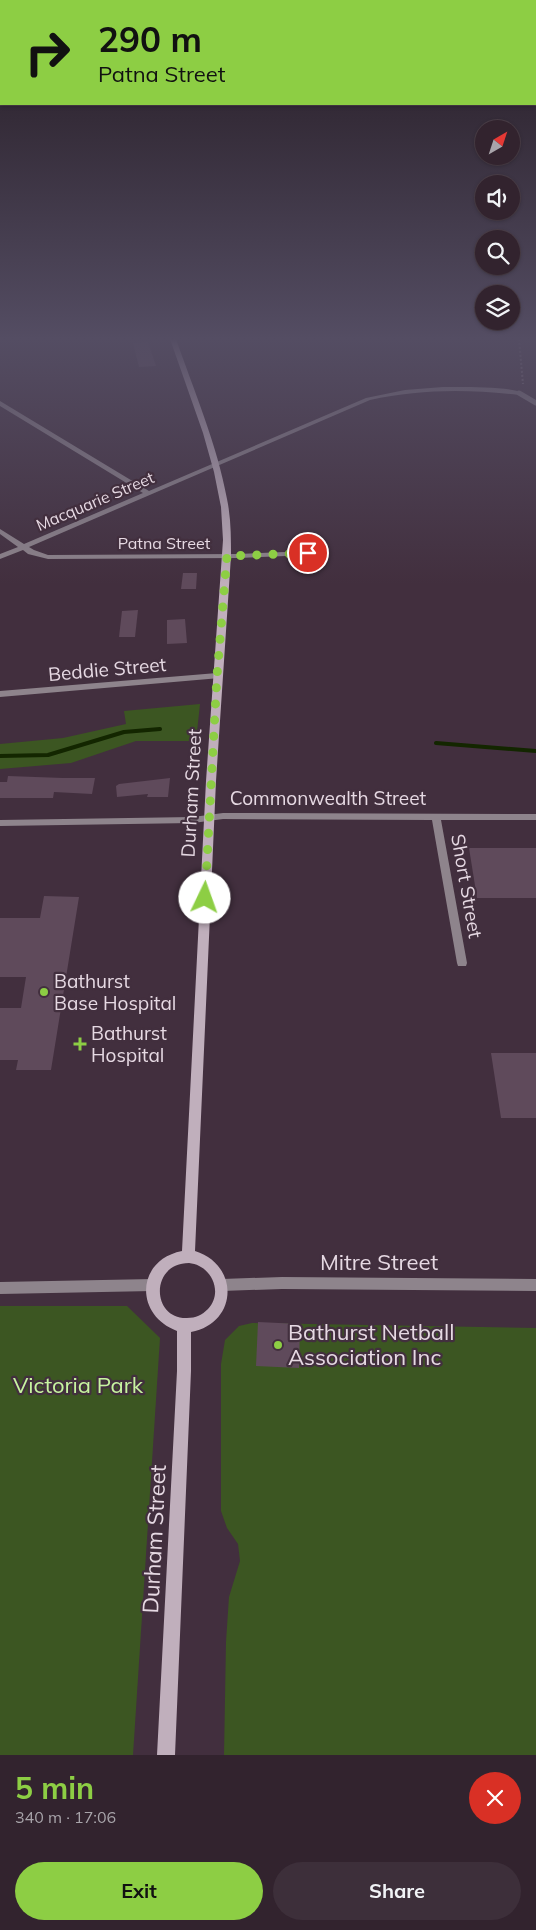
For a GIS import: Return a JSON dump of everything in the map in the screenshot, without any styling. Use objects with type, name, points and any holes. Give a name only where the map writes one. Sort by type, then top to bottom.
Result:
[{"type":"main road","name":"Durham Street","points":[[188,1257],[209,818],[217,676],[227,556],[226,521],[222,492],[201,421]]},
{"type":"main road","points":[[188,1257],[206,1262],[214,1268],[222,1285],[222,1295],[213,1313],[204,1320],[184,1325],[165,1319],[159,1312],[154,1304],[153,1285],[162,1268],[170,1262],[188,1257]]},
{"type":"main road","name":"Durham Street","points":[[166,1755],[184,1381],[184,1325]]},
{"type":"street","points":[[31,421],[148,493]]},
{"type":"street","name":"Macquarie Street","points":[[0,557],[314,421]]},
{"type":"street","name":"Patna Street","points":[[0,531],[36,555],[53,557],[227,556],[308,553]]},
{"type":"street","name":"Beddie Street","points":[[0,694],[217,676]]},
{"type":"street","name":"Commonwealth Street","points":[[1,825],[193,820],[223,816],[536,817]]},
{"type":"street","name":"Short Street","points":[[436,816],[462,963]]},
{"type":"street","name":"Mitre Street","points":[[222,1285],[282,1282],[536,1285]]},
{"type":"street","points":[[0,1288],[153,1285]]},
{"type":"green space","points":[[200,704],[196,741],[136,741],[71,763],[0,769],[0,744],[63,738],[126,724],[124,711]]},
{"type":"green space","name":"Victoria Park","points":[[0,1306],[127,1306],[160,1338],[133,1755],[0,1755]]},
{"type":"green space","points":[[252,1323],[536,1328],[536,1755],[224,1755],[226,1642],[229,1597],[240,1561],[238,1544],[227,1528],[221,1511],[221,1364],[225,1340],[239,1326]]},
{"type":"building","points":[[183,573],[197,573],[196,589],[181,589]]},
{"type":"building","points":[[138,610],[135,637],[119,637],[122,611]]},
{"type":"building","points":[[185,619],[187,643],[167,644],[167,620]]},
{"type":"building","points":[[8,776],[95,778],[92,794],[54,792],[53,798],[0,798],[0,782],[7,782]]},
{"type":"building","points":[[170,778],[168,797],[147,797],[148,794],[117,797],[116,786],[119,784]]},
{"type":"building","points":[[469,848],[536,848],[536,898],[477,898]]},
{"type":"building","name":"Bathurst Base Hospital","points":[[44,896],[79,897],[51,1070],[16,1070],[18,1060],[0,1060],[0,1008],[21,1008],[26,977],[0,977],[0,918],[40,918]]},
{"type":"building","points":[[491,1053],[536,1053],[536,1118],[501,1118]]},
{"type":"building","name":"Bathurst Netball Association Inc","points":[[258,1322],[300,1324],[299,1368],[256,1366]]},
{"type":"waterway","points":[[0,756],[48,755],[124,732],[160,729]]},
{"type":"waterway","points":[[436,743],[536,751]]},
{"type":"place","name":"Bathurst Base Hospital","points":[[44,992]]},
{"type":"place","name":"Bathurst Hospital","points":[[80,1044]]},
{"type":"place","name":"Bathurst Netball Association Inc","points":[[278,1345]]},
{"type":"route","points":[[205,898],[217,676],[227,556],[308,553]]}]
